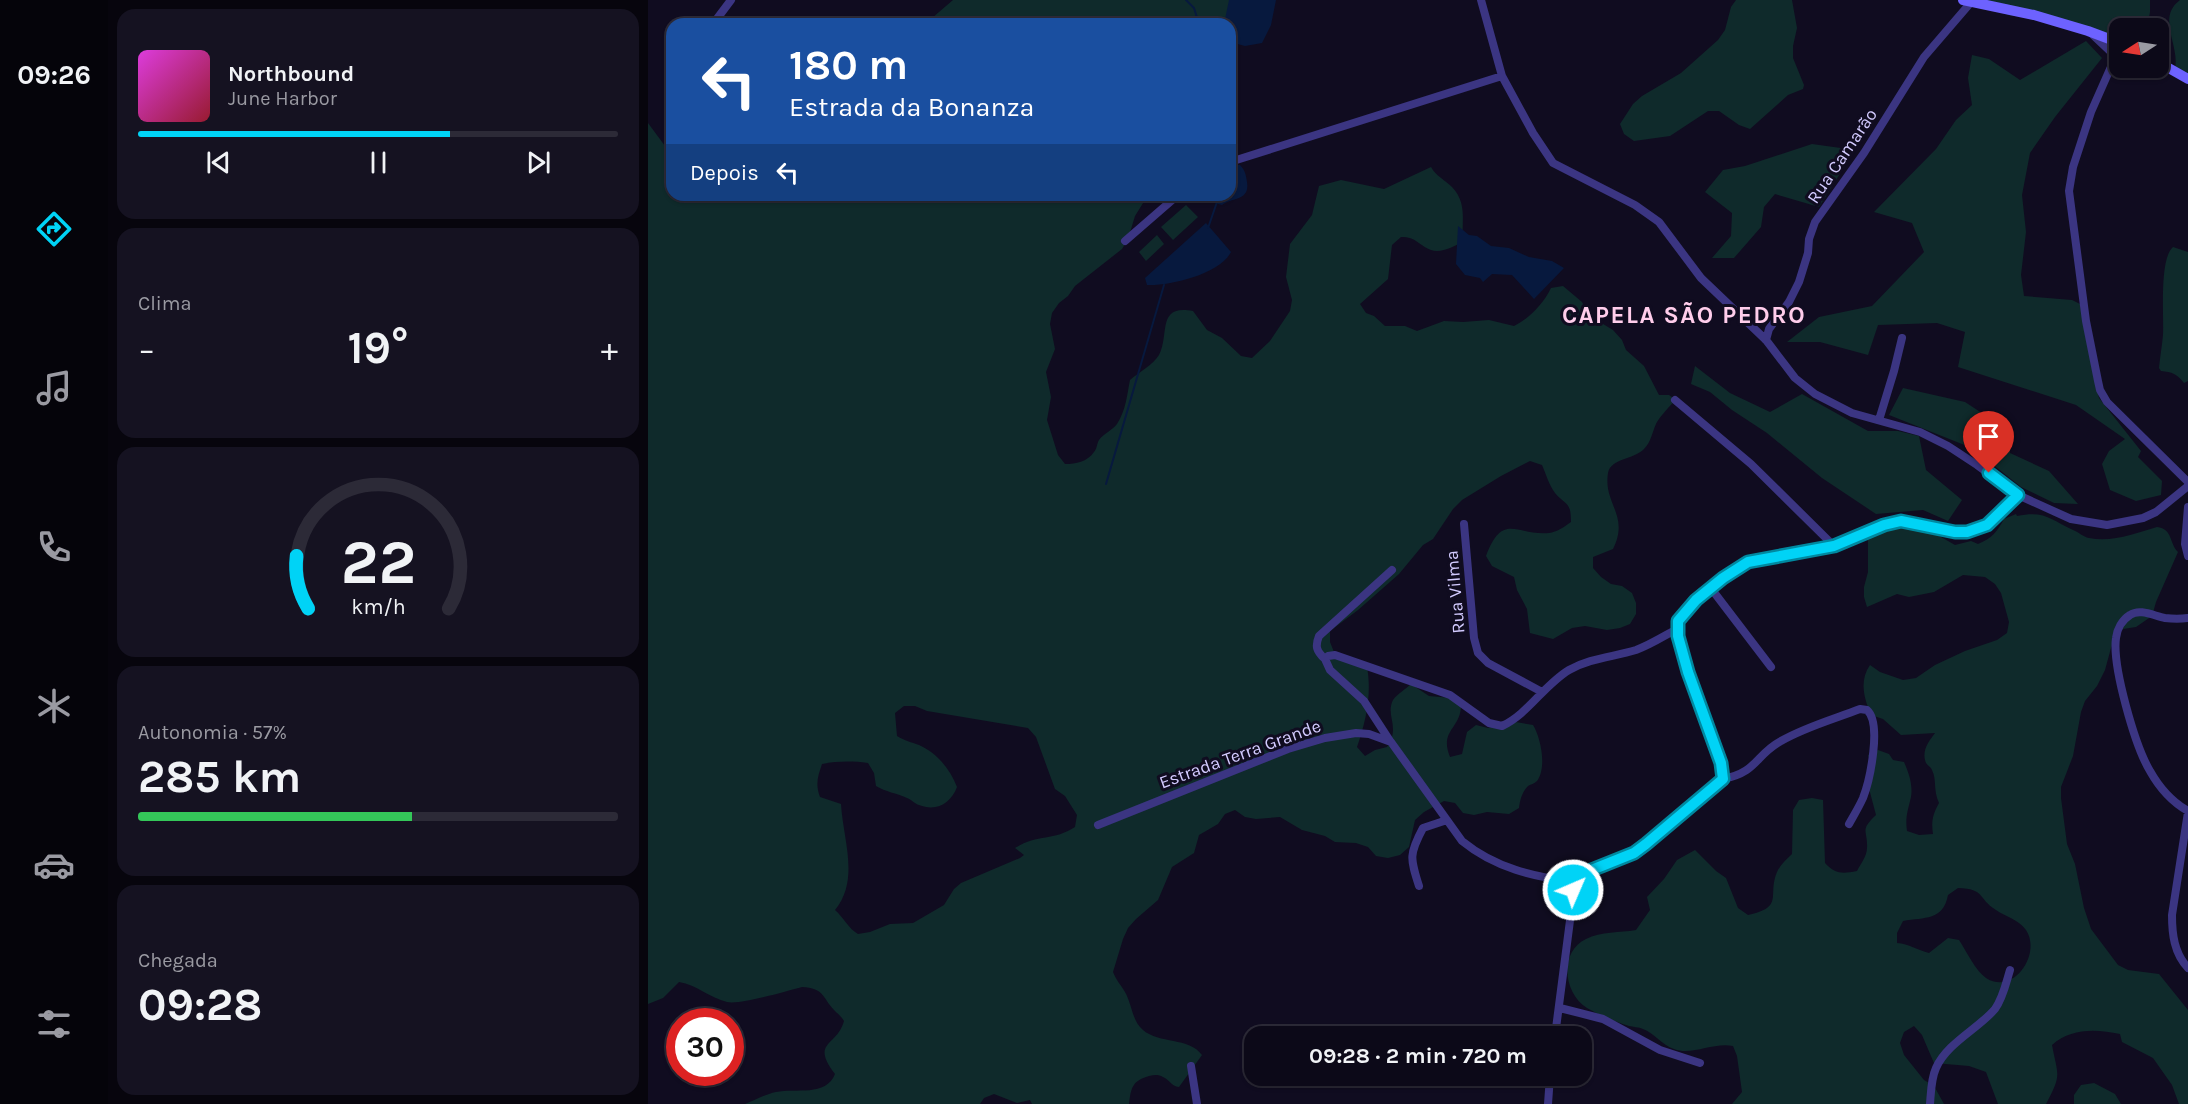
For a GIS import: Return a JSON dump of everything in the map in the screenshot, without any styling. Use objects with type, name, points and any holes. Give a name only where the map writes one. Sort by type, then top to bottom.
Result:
[{"type":"street","points":[[718,18],[731,0]]},
{"type":"street","points":[[1481,0],[1502,76],[1533,133],[1553,163],[1635,205],[1652,217],[1669,234],[1701,278],[1766,340],[1795,378],[1815,394],[1852,413],[1920,432],[1948,446],[2018,495],[2071,519],[2107,525],[2149,515],[2170,502],[2188,484],[2117,413],[2100,390],[2086,321],[2068,191],[2073,166],[2091,112],[2114,60],[2110,51],[2088,31]]},
{"type":"street","points":[[1969,1],[2012,9],[2109,39]]},
{"type":"street","name":"Rua Camarão","points":[[1766,340],[1770,329],[1789,302],[1799,282],[1815,222],[1864,153],[1924,57],[1969,1]]},
{"type":"street","points":[[2169,68],[2188,79]]},
{"type":"street","points":[[1236,160],[1502,76]]},
{"type":"street","points":[[1125,241],[1171,201]]},
{"type":"street","points":[[1879,420],[1902,338]]},
{"type":"street","points":[[1675,400],[1752,464],[1834,546]]},
{"type":"street","points":[[1723,779],[1721,763],[1682,653],[1677,629],[1678,621],[1710,587],[1748,562],[1834,546],[1884,525],[1901,521],[1955,532],[1978,529],[1987,525],[2018,495]]},
{"type":"street","points":[[2188,507],[2185,544],[2188,556]]},
{"type":"street","name":"Rua Vilma","points":[[1464,524],[1474,638],[1478,653],[1488,663],[1542,692]]},
{"type":"street","points":[[1392,570],[1319,636],[1316,647],[1318,652],[1325,659],[1330,670],[1364,701],[1462,841],[1494,862],[1540,878],[1575,882]]},
{"type":"street","points":[[1710,587],[1771,667]]},
{"type":"street","points":[[2188,618],[2165,618],[2134,612],[2121,623],[2116,639],[2122,687],[2144,758],[2150,771],[2171,798],[2188,811],[2172,915],[2177,951],[2188,968]]},
{"type":"street","points":[[1325,659],[1335,655],[1450,695],[1489,723],[1502,726],[1526,708],[1556,679],[1586,662],[1637,650],[1677,629]]},
{"type":"street","points":[[1557,1026],[1575,882],[1589,871],[1634,853],[1723,779],[1746,772],[1771,747],[1787,737],[1860,709],[1867,710],[1874,724],[1872,762],[1863,799],[1849,824]]},
{"type":"street","name":"Estrada Terra Grande","points":[[1098,825],[1288,749],[1325,738],[1356,733],[1375,736],[1391,742]]},
{"type":"street","points":[[1419,886],[1411,863],[1411,853],[1424,828],[1447,820]]},
{"type":"street","points":[[1930,1104],[1932,1079],[1937,1065],[1995,1008],[2010,970]]},
{"type":"street","points":[[1560,1008],[1604,1019],[1660,1050],[1700,1063]]},
{"type":"street","points":[[1191,1066],[1197,1104]]},
{"type":"street","points":[[1548,1104],[1549,1086]]},
{"type":"green space","points":[[953,0],[1234,0],[1228,18],[932,18]]},
{"type":"green space","points":[[1736,0],[1792,0],[1797,28],[1793,58],[1804,85],[1803,89],[1788,95],[1750,129],[1739,125],[1719,111],[1708,111],[1670,136],[1634,141],[1624,134],[1620,124],[1633,104],[1642,96],[1681,73],[1718,40],[1725,30],[1731,7]]},
{"type":"green space","points":[[1975,0],[2150,0],[2150,12],[2149,18],[2109,18],[2109,36],[2055,22],[2008,15]]},
{"type":"green space","points":[[2180,0],[2188,0],[2188,76],[2175,68],[2175,50],[2169,23],[2173,7]]},
{"type":"green space","points":[[2086,41],[2102,58],[2055,117],[2030,153],[2022,195],[2026,232],[2021,275],[2024,296],[2072,300],[2080,304],[2099,398],[2141,451],[2138,457],[2162,481],[2161,495],[2136,501],[2110,490],[2102,464],[2109,451],[2125,439],[2076,405],[1958,367],[1965,332],[1937,323],[1878,325],[1868,355],[1820,342],[1787,342],[1819,317],[1872,306],[1924,252],[1912,223],[1874,212],[1936,149],[1956,120],[1972,105],[1968,78],[1972,55],[1989,59],[2020,80]]},
{"type":"green space","points":[[648,123],[666,147],[666,201],[1144,201],[1135,216],[1128,239],[1122,249],[1075,286],[1052,313],[1050,324],[1055,349],[1046,372],[1051,397],[1047,420],[1058,455],[1065,464],[1077,463],[1088,458],[1095,451],[1098,441],[1117,424],[1124,408],[1130,380],[1159,355],[1166,322],[1174,312],[1193,311],[1207,330],[1222,338],[1241,356],[1252,358],[1270,341],[1290,311],[1292,300],[1286,277],[1290,244],[1312,215],[1319,186],[1341,180],[1384,189],[1431,167],[1452,187],[1460,200],[1463,213],[1463,242],[1435,251],[1411,238],[1401,237],[1392,245],[1388,279],[1360,304],[1366,313],[1374,316],[1385,326],[1405,326],[1417,331],[1444,321],[1489,320],[1514,326],[1536,310],[1551,288],[1563,286],[1582,302],[1592,322],[1603,324],[1613,330],[1622,340],[1626,350],[1644,366],[1659,395],[1669,395],[1676,400],[1657,422],[1644,449],[1613,464],[1608,473],[1607,484],[1619,527],[1613,549],[1593,557],[1593,568],[1611,584],[1622,586],[1632,593],[1636,603],[1636,614],[1630,624],[1607,630],[1585,626],[1572,628],[1553,639],[1530,633],[1527,609],[1517,590],[1514,577],[1492,566],[1486,556],[1492,542],[1498,534],[1505,530],[1549,533],[1571,522],[1569,507],[1553,490],[1542,465],[1530,461],[1462,500],[1453,509],[1433,539],[1423,545],[1399,574],[1330,631],[1330,642],[1334,652],[1367,667],[1369,687],[1367,707],[1357,747],[1365,756],[1387,747],[1393,733],[1391,706],[1393,700],[1411,684],[1429,696],[1451,698],[1461,705],[1458,719],[1447,741],[1450,757],[1462,754],[1467,732],[1476,725],[1488,728],[1510,721],[1533,725],[1542,753],[1542,769],[1537,781],[1524,791],[1519,808],[1509,814],[1463,813],[1455,803],[1444,801],[1415,820],[1409,847],[1400,855],[1388,858],[1376,856],[1368,847],[1356,843],[1335,842],[1325,836],[1302,830],[1280,817],[1256,819],[1245,817],[1235,810],[1225,814],[1218,824],[1199,835],[1194,853],[1172,867],[1158,900],[1128,928],[1113,972],[1143,1030],[1157,1037],[1190,1045],[1202,1055],[1179,1087],[1161,1076],[1149,1076],[1139,1080],[1133,1086],[1129,1104],[1032,1104],[1030,1100],[1017,1103],[994,1094],[984,1098],[980,1104],[745,1104],[776,1092],[818,1089],[831,1081],[835,1074],[828,1063],[825,1050],[841,1029],[844,1021],[841,1016],[819,991],[802,987],[753,1000],[727,1002],[679,982],[663,998],[648,1004]],"holes":[[[904,706],[915,706],[927,711],[1028,728],[1036,737],[1055,789],[1065,796],[1077,815],[1075,827],[1015,848],[1024,855],[961,883],[954,889],[944,905],[913,923],[890,924],[858,934],[835,910],[843,898],[847,885],[847,845],[841,804],[820,797],[818,776],[822,764],[868,763],[874,773],[876,786],[926,807],[942,805],[951,798],[957,787],[951,774],[926,748],[897,736],[895,713]]]},
{"type":"green space","points":[[1812,144],[1855,150],[1819,207],[1775,194],[1764,207],[1761,227],[1734,258],[1712,258],[1731,236],[1732,213],[1705,192],[1723,170],[1745,166]]},
{"type":"green space","points":[[1186,205],[1198,217],[1173,240],[1161,227]]},
{"type":"green space","points":[[1157,235],[1164,244],[1146,261],[1139,252]]},
{"type":"green space","points":[[2173,247],[2188,252],[2188,381],[2184,383],[2177,376],[2161,371],[2159,368],[2163,335],[2164,275],[2169,253]]},
{"type":"green space","points":[[1695,366],[1730,393],[1770,412],[1802,394],[1868,431],[1898,431],[1919,436],[1926,470],[1962,500],[1948,521],[1923,510],[1876,514],[1822,478],[1767,433],[1710,392],[1691,384]]},
{"type":"green space","points":[[1903,388],[1965,402],[1991,419],[2010,441],[2010,453],[2049,471],[2078,504],[2054,503],[2021,487],[1972,448],[1889,415]]},
{"type":"green space","points":[[2016,514],[2017,516],[2041,515],[2085,537],[2098,539],[2124,537],[2157,527],[2166,530],[2178,552],[2152,616],[2136,627],[2123,629],[2114,637],[2105,670],[2097,686],[2085,701],[2081,712],[2073,756],[2061,787],[2061,798],[2067,844],[2075,864],[2091,929],[2118,965],[2128,970],[2159,974],[2188,1010],[2188,1104],[2179,1104],[2172,1085],[2153,1058],[2122,1042],[2120,1034],[2084,1031],[2067,1035],[2052,1045],[2057,1081],[2046,1104],[1998,1104],[1986,1072],[1969,1066],[1934,1063],[1922,1035],[1914,1026],[1904,1032],[1900,1043],[1904,1055],[1924,1080],[1934,1086],[1944,1104],[1732,1104],[1742,1092],[1737,1056],[1733,1046],[1681,1051],[1666,1045],[1647,1031],[1602,1016],[1587,1008],[1573,993],[1569,983],[1567,973],[1571,953],[1577,945],[1592,936],[1636,930],[1650,910],[1647,897],[1664,879],[1677,860],[1695,850],[1726,878],[1738,908],[1748,915],[1767,908],[1773,900],[1774,880],[1777,872],[1792,854],[1793,810],[1799,800],[1812,798],[1823,800],[1825,863],[1839,872],[1857,871],[1867,851],[1866,828],[1876,815],[1867,781],[1868,755],[1878,750],[1889,754],[1893,760],[1904,762],[1907,770],[1911,793],[1907,831],[1919,835],[1933,834],[1933,818],[1939,803],[1933,774],[1926,763],[1924,754],[1926,746],[1935,733],[1901,735],[1883,719],[1871,715],[1864,690],[1867,671],[1870,665],[1880,672],[1903,680],[1916,678],[1935,665],[1997,640],[2007,633],[2009,622],[2001,593],[1995,584],[1985,577],[1963,575],[1934,592],[1909,597],[1897,594],[1867,607],[1864,597],[1868,572],[1866,537],[1878,530],[1913,521],[1955,545],[1971,541],[1978,544],[1994,534],[2004,519]],"holes":[[[1958,888],[1977,892],[1990,906],[2016,921],[2026,930],[2030,940],[2030,950],[2022,970],[2015,977],[1996,982],[1986,978],[1975,966],[1959,940],[1948,938],[1929,953],[1897,943],[1897,933],[1903,921],[1937,914],[1946,903],[1948,895]]]},
{"type":"green space","points":[[2094,1083],[2115,1094],[2121,1104],[2074,1104],[2074,1095],[2081,1085]]},
{"type":"water","points":[[1229,0],[1276,0],[1271,25],[1262,43],[1245,46],[1236,44],[1236,18],[1225,18]]},
{"type":"water","points":[[1236,165],[1240,165],[1243,169],[1247,182],[1246,192],[1236,199]]},
{"type":"water","points":[[1211,201],[1229,201],[1222,205]]},
{"type":"water","points":[[1206,223],[1231,252],[1225,260],[1216,267],[1194,277],[1147,285],[1145,278]]},
{"type":"water","points":[[1458,226],[1469,235],[1477,236],[1491,246],[1509,248],[1529,257],[1552,261],[1564,268],[1534,299],[1512,275],[1492,274],[1483,282],[1480,278],[1465,275],[1456,264]]},
{"type":"waterway","points":[[1186,0],[1194,8],[1197,18]]},
{"type":"waterway","points":[[1208,228],[1217,202]]},
{"type":"waterway","points":[[1106,484],[1164,285]]},
{"type":"district","name":"CAPELA SÃO PEDRO","points":[[1684,315]]},
{"type":"route","points":[[1573,890],[1575,882],[1589,871],[1634,853],[1723,779],[1721,763],[1688,672],[1678,636],[1678,621],[1696,600],[1712,585],[1748,562],[1834,546],[1893,522],[1908,521],[1955,532],[1978,529],[1987,525],[2018,495],[1989,473]]}]
